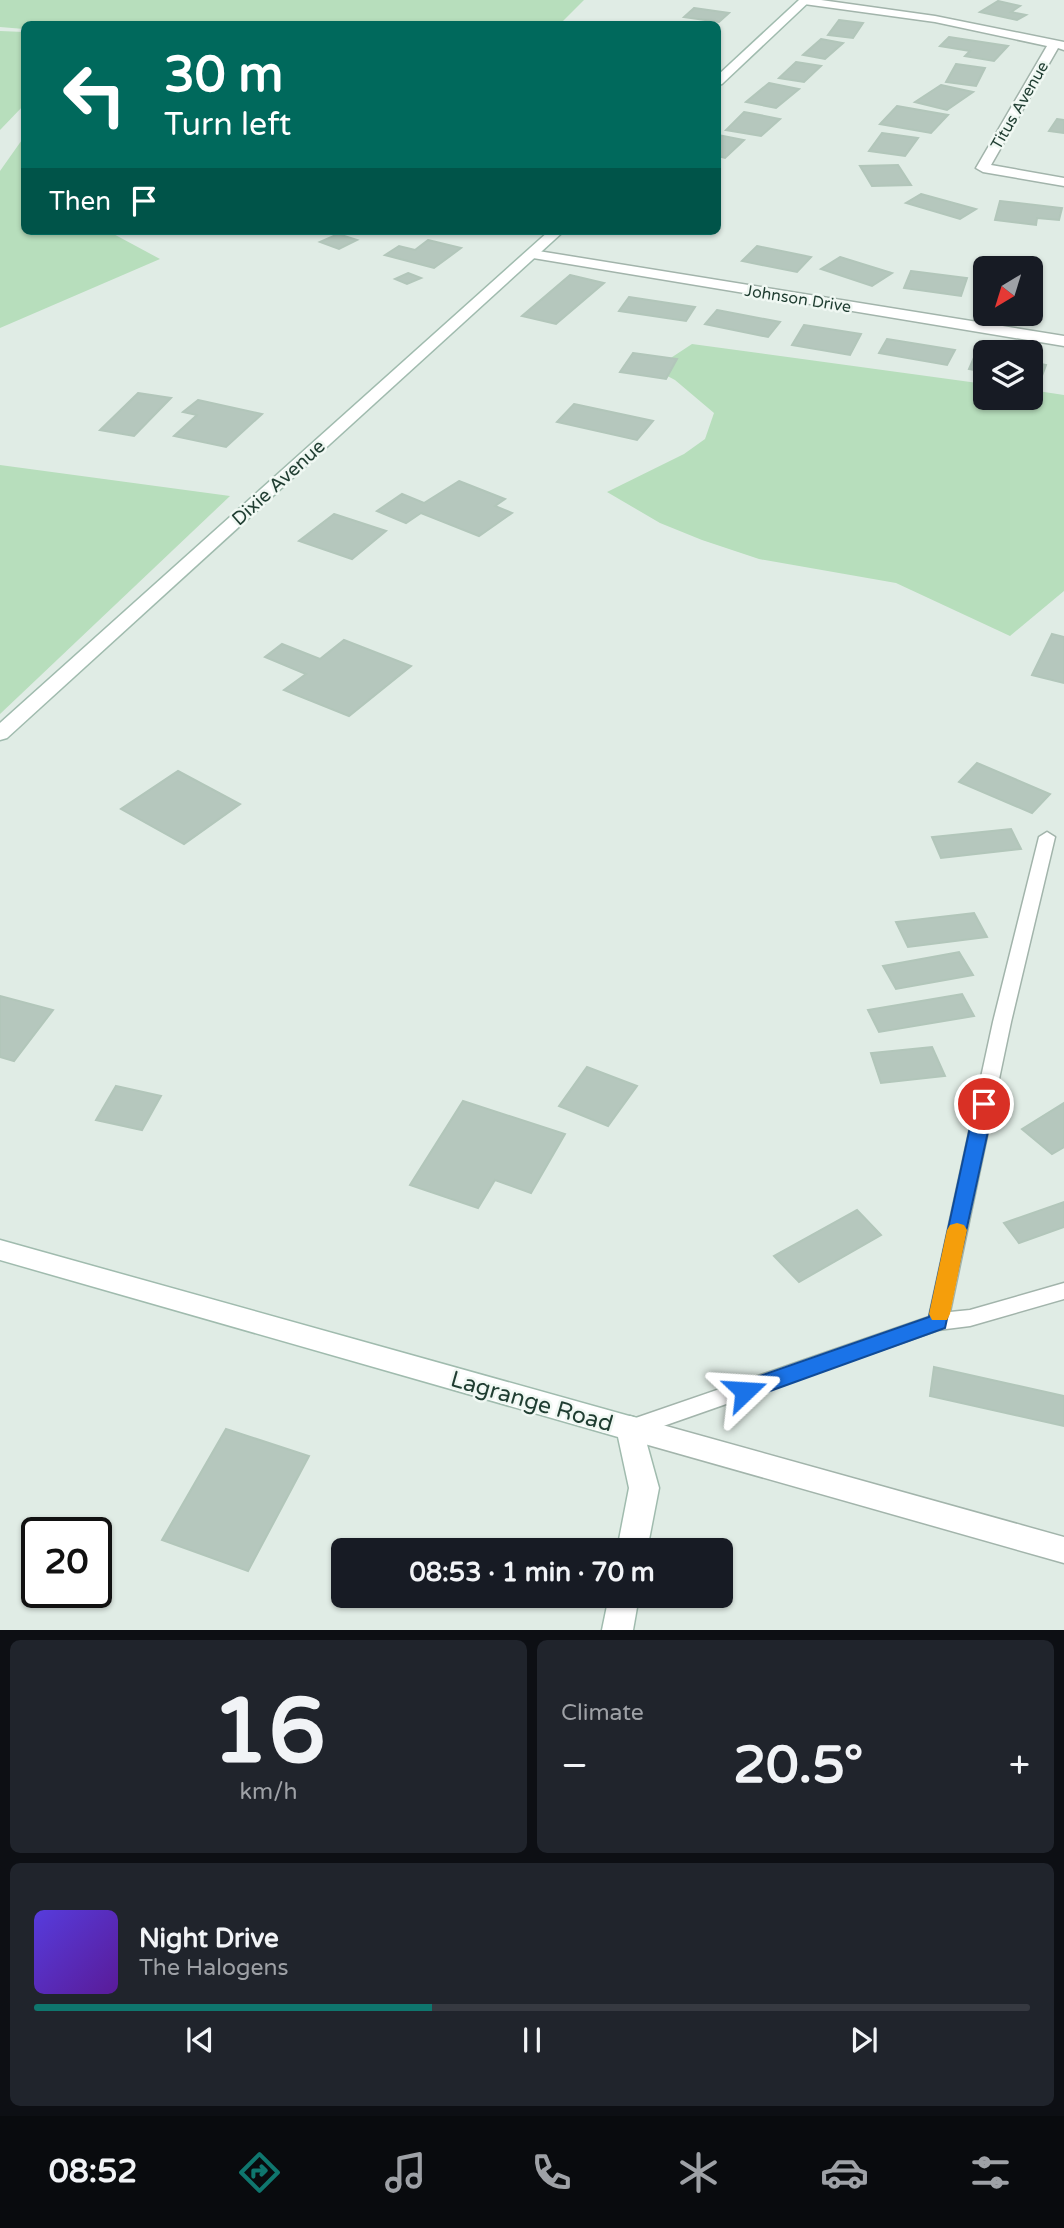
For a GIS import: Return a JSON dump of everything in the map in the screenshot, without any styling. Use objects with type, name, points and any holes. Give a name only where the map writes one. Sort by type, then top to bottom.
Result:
[{"type":"street","points":[[721,78],[804,0],[934,19],[1059,45]]},
{"type":"street","name":"Titus Avenue","points":[[1059,45],[983,168],[1064,182]]},
{"type":"street","name":"Dixie Avenue","points":[[0,734],[553,235]]},
{"type":"street","name":"Johnson Drive","points":[[532,254],[1064,341]]},
{"type":"street","name":"Lagrange Road","points":[[0,1251],[1064,1550]]},
{"type":"street","points":[[630,1428],[644,1488],[634,1538]]},
{"type":"street","points":[[617,1629],[621,1608]]},
{"type":"lane","points":[[938,1322],[1002,1022],[1047,836]]},
{"type":"lane","points":[[630,1428],[938,1322],[970,1318],[1064,1291]]},
{"type":"green space","points":[[0,0],[584,0],[563,21],[21,21],[21,29],[0,27]]},
{"type":"green space","points":[[0,31],[21,32],[21,108],[0,130]]},
{"type":"green space","points":[[21,141],[21,235],[115,235],[160,259],[0,328],[0,171]]},
{"type":"green space","points":[[692,344],[973,382],[973,410],[1043,410],[1043,392],[1064,395],[1064,591],[1010,636],[896,583],[759,559],[660,523],[607,492],[684,454],[705,439],[714,413],[675,380],[654,369]]},
{"type":"green space","points":[[0,465],[230,496],[0,714]]},
{"type":"building","points":[[998,1],[1020,6],[1011,12],[1026,15],[1017,20],[980,12]]},
{"type":"building","points":[[694,8],[729,13],[720,21],[684,17]]},
{"type":"building","points":[[839,20],[863,23],[853,38],[828,35]]},
{"type":"building","points":[[949,37],[1008,46],[994,61],[965,56],[970,51],[940,46]]},
{"type":"building","points":[[821,39],[843,43],[825,59],[803,55]]},
{"type":"building","points":[[796,62],[821,66],[804,82],[779,78]]},
{"type":"building","points":[[956,64],[985,68],[976,86],[946,82]]},
{"type":"building","points":[[769,83],[799,89],[776,108],[746,102]]},
{"type":"building","points":[[941,85],[973,92],[947,110],[915,102]]},
{"type":"building","points":[[897,106],[948,115],[931,133],[880,124]]},
{"type":"building","points":[[744,112],[780,119],[761,136],[726,130]]},
{"type":"building","points":[[1057,119],[1064,120],[1064,133],[1049,131]]},
{"type":"building","points":[[882,133],[918,138],[905,156],[869,151]]},
{"type":"building","points":[[721,136],[744,140],[725,158],[721,157]]},
{"type":"building","points":[[898,165],[911,185],[872,186],[860,166]]},
{"type":"building","points":[[921,194],[976,209],[960,219],[906,203]]},
{"type":"building","points":[[1000,201],[1062,208],[1059,220],[1037,218],[1036,225],[995,220]]},
{"type":"building","points":[[336,235],[357,240],[339,249],[320,242]]},
{"type":"building","points":[[428,240],[461,248],[434,268],[385,255],[399,246],[415,250]]},
{"type":"building","points":[[757,246],[811,257],[797,272],[742,261]]},
{"type":"building","points":[[840,257],[892,273],[872,286],[821,269]]},
{"type":"building","points":[[911,271],[967,278],[961,296],[904,288]]},
{"type":"building","points":[[408,273],[421,278],[407,284],[395,279]]},
{"type":"building","points":[[570,275],[604,283],[556,324],[522,316]]},
{"type":"building","points":[[629,297],[695,307],[686,321],[619,311]]},
{"type":"building","points":[[717,310],[780,322],[768,337],[705,324]]},
{"type":"building","points":[[804,325],[861,334],[850,355],[792,345]]},
{"type":"building","points":[[887,339],[955,350],[947,365],[879,353]]},
{"type":"building","points":[[633,353],[677,359],[666,379],[620,372]]},
{"type":"building","points":[[138,393],[171,398],[134,436],[100,430]]},
{"type":"building","points":[[198,400],[262,414],[226,447],[174,436],[197,415],[183,412]]},
{"type":"building","points":[[574,404],[653,421],[637,440],[557,422]]},
{"type":"building","points":[[459,481],[505,499],[495,506],[512,513],[479,536],[421,513],[406,523],[377,511],[402,494],[424,503]]},
{"type":"building","points":[[334,514],[386,531],[352,559],[299,541]]},
{"type":"building","points":[[1052,634],[1064,637],[1064,683],[1032,675]]},
{"type":"building","points":[[344,640],[411,666],[349,716],[284,690],[306,674],[265,657],[282,644],[320,659]]},
{"type":"building","points":[[977,763],[1050,794],[1032,813],[959,782]]},
{"type":"building","points":[[178,771],[240,804],[184,844],[121,809]]},
{"type":"building","points":[[1011,829],[1021,849],[941,858],[932,837]]},
{"type":"building","points":[[974,913],[987,937],[908,947],[896,922]]},
{"type":"building","points":[[959,952],[973,975],[896,989],[883,966]]},
{"type":"building","points":[[962,994],[974,1016],[879,1032],[868,1010]]},
{"type":"building","points":[[0,996],[53,1010],[14,1061],[0,1057]]},
{"type":"building","points":[[932,1047],[945,1076],[881,1083],[871,1053]]},
{"type":"building","points":[[587,1067],[637,1086],[608,1126],[559,1106]]},
{"type":"building","points":[[116,1086],[161,1096],[142,1130],[96,1120]]},
{"type":"building","points":[[463,1101],[565,1134],[531,1193],[495,1180],[478,1208],[410,1185]]},
{"type":"building","points":[[1064,1103],[1064,1147],[1052,1154],[1022,1129]]},
{"type":"building","points":[[1064,1202],[1064,1227],[1019,1243],[1004,1223]]},
{"type":"building","points":[[857,1210],[881,1235],[799,1282],[774,1256]]},
{"type":"building","points":[[934,1367],[1064,1396],[1064,1426],[930,1396]]},
{"type":"building","points":[[226,1429],[309,1456],[248,1571],[162,1540]]},
{"type":"slow traffic","points":[[939,1314],[957,1230]]},
{"type":"route","points":[[745,1391],[938,1322],[984,1104]]}]
